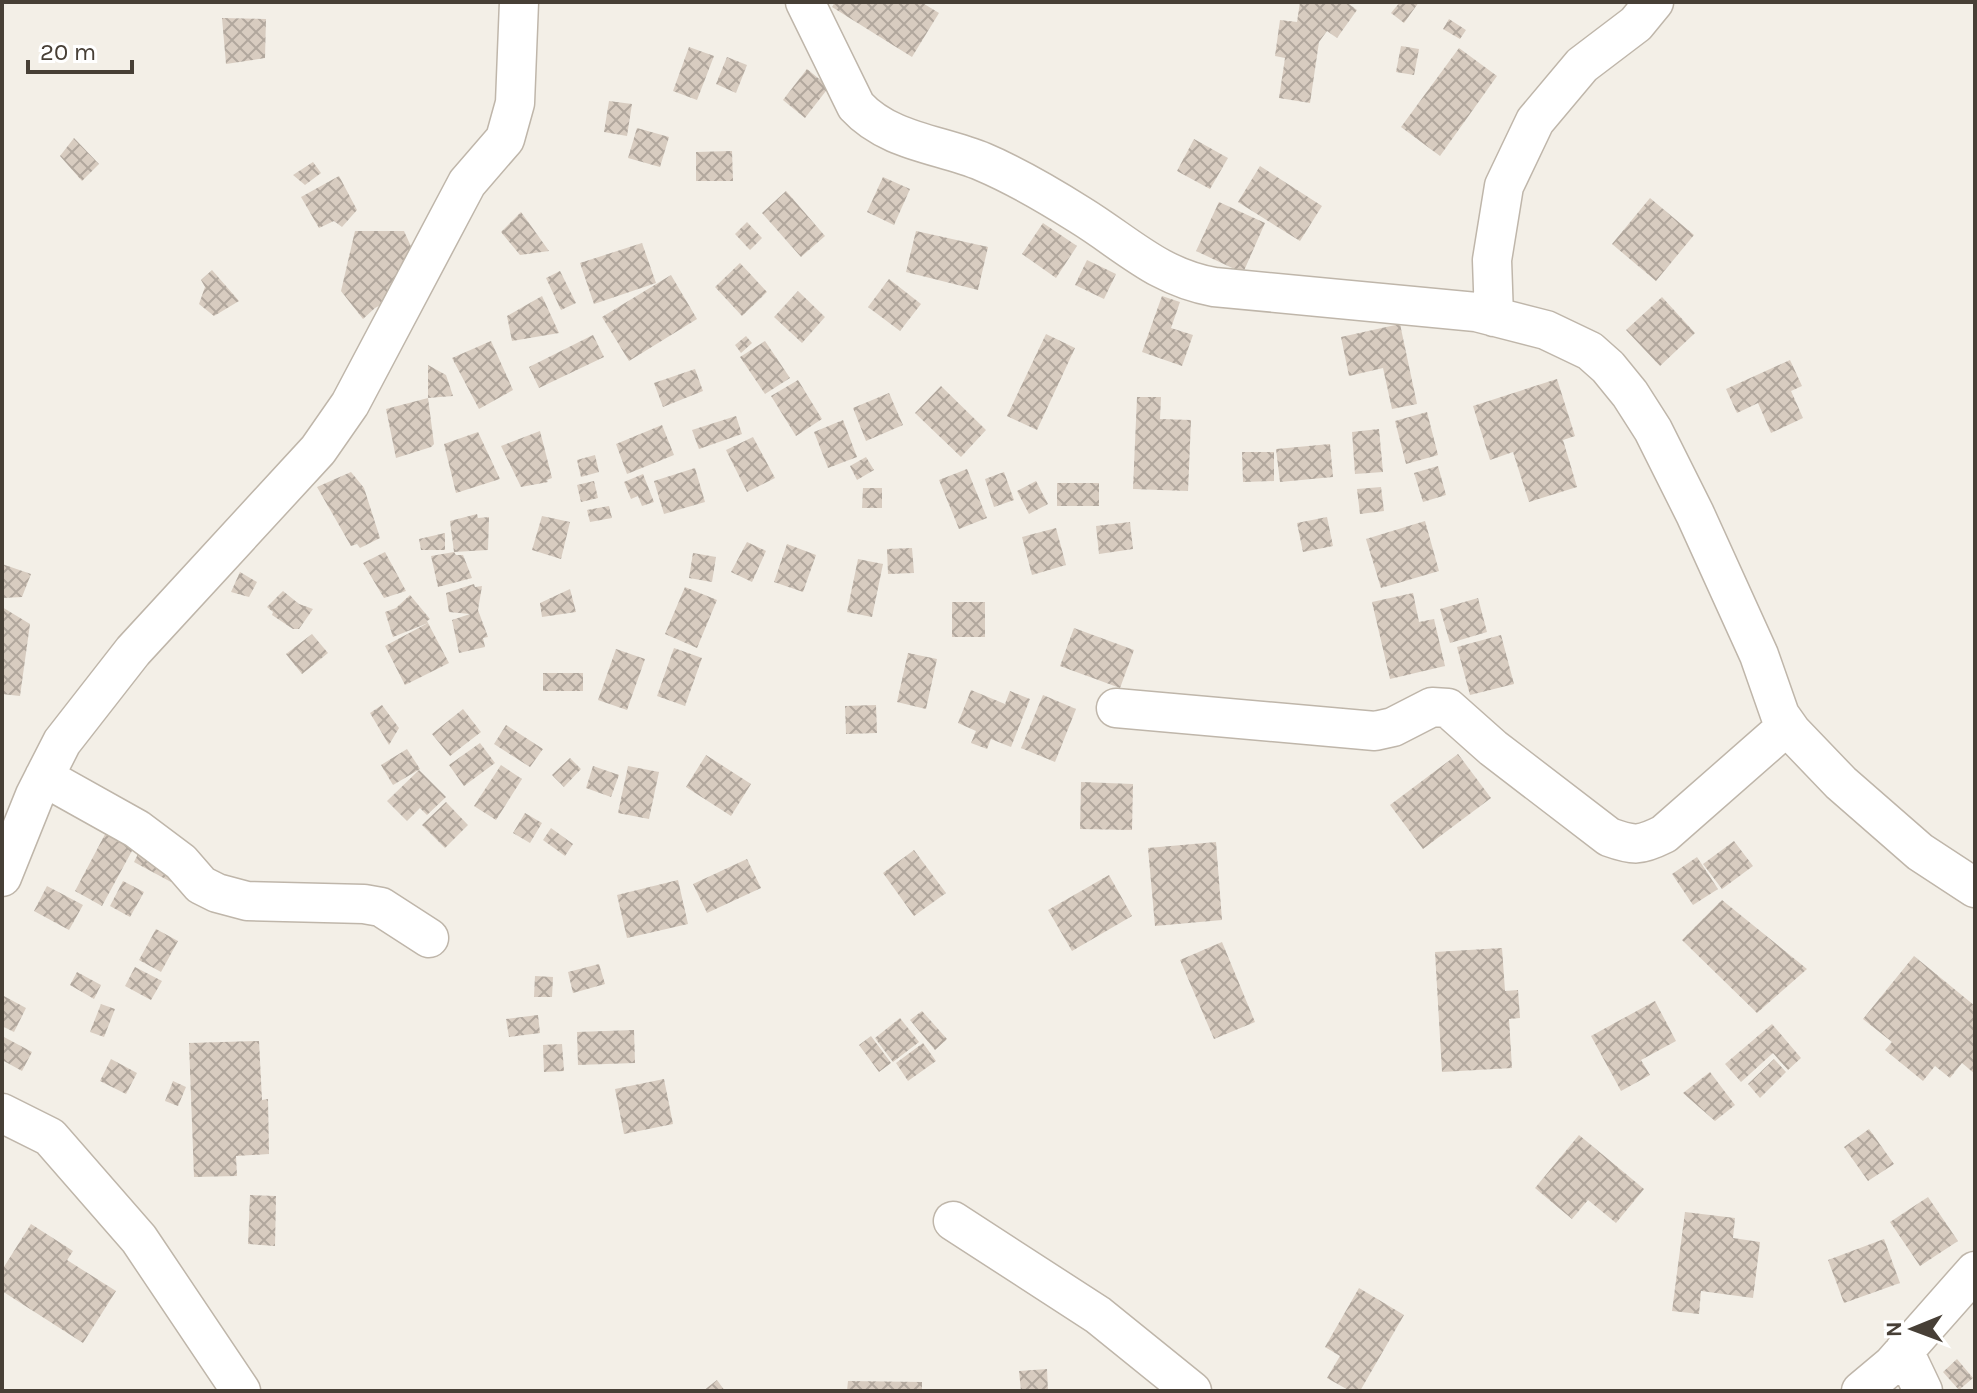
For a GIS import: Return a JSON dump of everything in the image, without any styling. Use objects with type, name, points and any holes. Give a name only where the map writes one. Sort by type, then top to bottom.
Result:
[{"type":"street","points":[[2,877],[13,845],[62,742],[133,651],[318,450],[350,404],[467,183],[505,139],[515,103],[519,2]]},
{"type":"street","points":[[805,2],[856,106],[868,119],[885,130],[983,162],[1080,215],[1164,272],[1186,282],[1476,312],[1546,330],[1590,351],[1630,394],[1653,430],[1759,655],[1780,715],[1787,726],[1841,783],[1920,852],[1975,888]]},
{"type":"street","points":[[1494,317],[1492,260],[1504,186],[1535,121],[1582,65],[1636,24],[1654,2]]},
{"type":"street","points":[[1116,708],[1375,731],[1393,727],[1432,707],[1448,708],[1493,748],[1609,837],[1631,845],[1645,843],[1664,834],[1787,726]]},
{"type":"street","points":[[44,777],[137,829],[181,862],[201,885],[217,893],[247,901],[381,907],[429,938]]},
{"type":"street","points":[[2,1113],[50,1137],[139,1239],[241,1391]]},
{"type":"street","points":[[953,1221],[1098,1315],[1192,1391]]},
{"type":"street","points":[[1861,1391],[1882,1375],[1975,1271]]},
{"type":"street","points":[[1904,1351],[1923,1391]]},
{"type":"building","points":[[835,2],[921,2],[939,13],[912,57],[832,7]]},
{"type":"building","points":[[1300,2],[1346,2],[1357,10],[1337,38],[1327,31],[1319,42],[1310,103],[1279,98],[1285,58],[1275,56],[1280,20],[1297,22]]},
{"type":"building","points":[[1400,2],[1419,2],[1404,23],[1391,13]]},
{"type":"building","points":[[222,18],[266,19],[265,58],[226,64]]},
{"type":"building","points":[[1449,19],[1466,30],[1460,39],[1443,29]]},
{"type":"building","points":[[1401,46],[1419,49],[1414,75],[1396,72]]},
{"type":"building","points":[[689,47],[714,56],[697,100],[673,91]]},
{"type":"building","points":[[1459,48],[1497,76],[1440,156],[1401,127]]},
{"type":"building","points":[[727,57],[747,65],[736,93],[716,84]]},
{"type":"building","points":[[807,69],[829,87],[805,118],[783,100]]},
{"type":"building","points":[[609,101],[632,104],[627,136],[604,132]]},
{"type":"building","points":[[637,128],[669,137],[660,167],[628,158]]},
{"type":"building","points":[[74,138],[99,164],[82,181],[60,156]]},
{"type":"building","points":[[1194,139],[1228,158],[1210,189],[1177,171]]},
{"type":"building","points":[[732,151],[733,181],[696,181],[696,152]]},
{"type":"building","points":[[313,162],[321,173],[305,185],[293,175]]},
{"type":"building","points":[[1260,166],[1322,206],[1300,241],[1238,202]]},
{"type":"building","points":[[339,176],[357,210],[342,227],[334,221],[319,228],[301,197]]},
{"type":"building","points":[[883,177],[910,189],[894,225],[867,212]]},
{"type":"building","points":[[786,191],[825,236],[801,257],[762,213]]},
{"type":"building","points":[[1650,198],[1694,235],[1656,281],[1612,244]]},
{"type":"building","points":[[1219,202],[1265,223],[1243,273],[1196,251]]},
{"type":"building","points":[[521,212],[549,251],[520,255],[501,232]]},
{"type":"building","points":[[747,222],[762,238],[750,250],[735,234]]},
{"type":"building","points":[[1043,223],[1077,246],[1056,278],[1022,254]]},
{"type":"building","points":[[355,231],[404,231],[418,262],[392,299],[363,319],[341,291]]},
{"type":"building","points":[[916,231],[988,247],[978,290],[906,272]]},
{"type":"building","points":[[642,243],[656,283],[594,304],[580,263]]},
{"type":"building","points":[[1087,260],[1116,274],[1104,299],[1075,285]]},
{"type":"building","points":[[740,263],[767,292],[742,316],[715,287]]},
{"type":"building","points":[[212,270],[239,301],[214,316],[199,304],[205,287],[201,280]]},
{"type":"building","points":[[560,271],[576,303],[561,310],[546,278]]},
{"type":"building","points":[[671,275],[697,319],[629,361],[602,317]]},
{"type":"building","points":[[889,279],[921,304],[900,331],[868,307]]},
{"type":"building","points":[[798,291],[825,317],[802,343],[774,317]]},
{"type":"building","points":[[542,296],[559,333],[512,341],[507,316]]},
{"type":"building","points":[[1162,296],[1180,302],[1171,328],[1193,335],[1182,366],[1142,352]]},
{"type":"building","points":[[1662,297],[1695,333],[1660,366],[1626,330]]},
{"type":"building","points":[[1400,324],[1417,404],[1392,409],[1383,368],[1349,376],[1341,337]]},
{"type":"building","points":[[1046,334],[1075,348],[1037,430],[1007,416]]},
{"type":"building","points":[[593,335],[604,357],[539,388],[529,367]]},
{"type":"building","points":[[746,336],[752,343],[741,353],[735,345]]},
{"type":"building","points":[[491,341],[513,390],[479,409],[452,358]]},
{"type":"building","points":[[765,341],[790,378],[765,394],[740,357]]},
{"type":"building","points":[[1790,360],[1802,386],[1791,391],[1803,418],[1771,433],[1758,403],[1737,413],[1726,389]]},
{"type":"building","points":[[428,365],[446,375],[453,396],[428,398]]},
{"type":"building","points":[[695,369],[703,391],[663,407],[654,383]]},
{"type":"building","points":[[1557,379],[1575,436],[1563,440],[1577,487],[1529,502],[1513,452],[1490,460],[1473,406]]},
{"type":"building","points":[[798,380],[822,419],[796,436],[771,396]]},
{"type":"building","points":[[941,386],[986,430],[961,457],[915,413]]},
{"type":"building","points":[[889,393],[903,425],[866,441],[853,408]]},
{"type":"building","points":[[1137,397],[1161,397],[1160,419],[1191,420],[1188,491],[1133,489]]},
{"type":"building","points":[[428,398],[434,444],[396,458],[386,409]]},
{"type":"building","points":[[1427,412],[1438,455],[1406,464],[1395,421]]},
{"type":"building","points":[[736,416],[742,434],[699,449],[692,430]]},
{"type":"building","points":[[843,420],[857,457],[828,468],[814,432]]},
{"type":"building","points":[[662,425],[674,455],[627,474],[616,444]]},
{"type":"building","points":[[1379,429],[1383,472],[1355,474],[1352,432]]},
{"type":"building","points":[[540,431],[552,478],[548,482],[521,487],[501,446]]},
{"type":"building","points":[[478,432],[500,479],[456,493],[444,444]]},
{"type":"building","points":[[753,437],[775,478],[747,492],[726,450]]},
{"type":"building","points":[[1330,444],[1333,477],[1280,482],[1276,449]]},
{"type":"building","points":[[1242,452],[1274,452],[1274,481],[1243,482]]},
{"type":"building","points":[[595,455],[599,472],[581,477],[577,460]]},
{"type":"building","points":[[866,457],[874,470],[857,480],[850,466]]},
{"type":"building","points":[[1438,466],[1446,495],[1423,502],[1414,473]]},
{"type":"building","points":[[695,468],[705,502],[664,514],[654,481]]},
{"type":"building","points":[[967,469],[987,518],[959,529],[939,480]]},
{"type":"building","points":[[351,472],[364,488],[380,538],[360,548],[357,544],[351,546],[317,487]]},
{"type":"building","points":[[1004,472],[1014,500],[994,507],[985,479]]},
{"type":"building","points":[[643,474],[654,502],[642,506],[638,496],[631,499],[624,482]]},
{"type":"building","points":[[594,481],[598,498],[581,502],[577,485]]},
{"type":"building","points":[[1036,481],[1048,504],[1029,514],[1017,491]]},
{"type":"building","points":[[1057,483],[1099,483],[1099,506],[1057,506]]},
{"type":"building","points":[[1381,487],[1384,511],[1360,514],[1357,489]]},
{"type":"building","points":[[863,488],[882,488],[882,508],[862,508]]},
{"type":"building","points":[[609,506],[612,518],[590,522],[587,510]]},
{"type":"building","points":[[477,514],[478,518],[489,517],[488,550],[454,552],[450,521]]},
{"type":"building","points":[[542,516],[570,522],[561,559],[532,550]]},
{"type":"building","points":[[1327,517],[1333,546],[1303,552],[1297,523]]},
{"type":"building","points":[[1425,521],[1439,571],[1381,588],[1366,539]]},
{"type":"building","points":[[1130,522],[1133,549],[1099,554],[1096,526]]},
{"type":"building","points":[[1056,528],[1066,565],[1032,575],[1022,537]]},
{"type":"building","points":[[445,533],[445,550],[421,550],[419,539]]},
{"type":"building","points":[[747,542],[766,551],[752,582],[731,572]]},
{"type":"building","points":[[787,544],[816,555],[803,592],[774,582]]},
{"type":"building","points":[[912,548],[914,573],[888,574],[887,549]]},
{"type":"building","points":[[385,552],[406,591],[384,598],[363,563]]},
{"type":"building","points":[[454,552],[463,555],[472,578],[438,587],[431,556]]},
{"type":"building","points":[[693,553],[716,557],[712,582],[689,578]]},
{"type":"building","points":[[858,559],[883,564],[872,617],[847,612]]},
{"type":"building","points":[[2,564],[31,574],[22,597],[2,598]]},
{"type":"building","points":[[240,572],[257,582],[249,597],[231,592]]},
{"type":"building","points":[[474,584],[475,587],[482,586],[478,610],[488,637],[483,638],[485,647],[459,653],[452,620],[470,614],[449,612],[446,593]]},
{"type":"building","points":[[685,587],[717,600],[697,648],[665,634]]},
{"type":"building","points":[[570,589],[576,612],[542,617],[540,603]]},
{"type":"building","points":[[283,591],[299,604],[313,609],[299,629],[293,629],[272,615],[273,612],[267,607]]},
{"type":"building","points":[[1413,593],[1419,622],[1434,619],[1445,666],[1390,679],[1372,602]]},
{"type":"building","points":[[410,595],[430,619],[428,623],[393,637],[385,612],[396,608]]},
{"type":"building","points":[[1478,598],[1487,632],[1450,643],[1440,609]]},
{"type":"building","points":[[952,602],[985,602],[985,637],[952,637]]},
{"type":"building","points":[[2,607],[30,624],[20,696],[2,694]]},
{"type":"building","points":[[428,623],[449,663],[405,685],[385,646]]},
{"type":"building","points":[[1074,628],[1134,650],[1120,688],[1060,666]]},
{"type":"building","points":[[312,634],[328,653],[302,674],[286,654]]},
{"type":"building","points":[[1501,635],[1514,684],[1470,695],[1457,647]]},
{"type":"building","points":[[674,648],[702,658],[685,706],[657,696]]},
{"type":"building","points":[[616,649],[645,659],[627,710],[598,700]]},
{"type":"building","points":[[908,653],[937,659],[926,709],[897,702]]},
{"type":"building","points":[[543,673],[583,673],[583,691],[543,691]]},
{"type":"building","points":[[971,690],[1005,704],[1010,691],[1030,699],[1011,747],[991,739],[987,749],[971,743],[976,731],[958,723]]},
{"type":"building","points":[[1043,695],[1076,709],[1055,762],[1021,748]]},
{"type":"building","points":[[382,705],[399,728],[389,745],[370,713]]},
{"type":"building","points":[[876,705],[877,733],[846,734],[845,706]]},
{"type":"building","points":[[463,709],[481,732],[450,756],[432,734]]},
{"type":"building","points":[[506,725],[543,749],[530,767],[494,744]]},
{"type":"building","points":[[480,743],[495,763],[464,786],[449,765]]},
{"type":"building","points":[[407,749],[420,769],[393,785],[381,765]]},
{"type":"building","points":[[1458,754],[1491,798],[1423,849],[1390,805]]},
{"type":"building","points":[[706,755],[751,784],[731,816],[686,787]]},
{"type":"building","points":[[570,758],[581,769],[564,787],[552,775]]},
{"type":"building","points":[[501,765],[522,779],[496,820],[474,806]]},
{"type":"building","points":[[593,766],[619,775],[611,797],[586,788]]},
{"type":"building","points":[[628,766],[659,772],[649,819],[618,813]]},
{"type":"building","points":[[419,770],[446,797],[427,815],[420,808],[407,821],[387,801]]},
{"type":"building","points":[[1081,782],[1133,784],[1132,830],[1080,829]]},
{"type":"building","points":[[446,802],[468,825],[445,848],[422,825]]},
{"type":"building","points":[[525,813],[542,823],[530,843],[513,833]]},
{"type":"building","points":[[111,823],[139,838],[102,906],[75,891]]},
{"type":"building","points":[[551,828],[573,844],[565,856],[543,840]]},
{"type":"building","points":[[1734,841],[1753,866],[1722,889],[1703,864]]},
{"type":"building","points":[[1216,842],[1222,920],[1155,926],[1148,848]]},
{"type":"building","points":[[142,846],[179,866],[171,882],[134,862]]},
{"type":"building","points":[[914,850],[946,893],[914,916],[883,873]]},
{"type":"building","points":[[1697,857],[1718,889],[1693,905],[1672,874]]},
{"type":"building","points":[[747,859],[761,888],[707,913],[693,884]]},
{"type":"building","points":[[1109,875],[1132,916],[1072,951],[1048,910]]},
{"type":"building","points":[[678,880],[688,924],[627,938],[617,895]]},
{"type":"building","points":[[123,881],[144,892],[130,917],[110,906]]},
{"type":"building","points":[[47,886],[83,905],[69,930],[34,911]]},
{"type":"building","points":[[1722,900],[1807,969],[1757,1013],[1682,940]]},
{"type":"building","points":[[156,929],[178,941],[161,972],[139,960]]},
{"type":"building","points":[[1222,942],[1255,1022],[1214,1039],[1180,960]]},
{"type":"building","points":[[1502,948],[1505,991],[1518,990],[1520,1018],[1509,1019],[1512,1068],[1442,1072],[1435,952]]},
{"type":"building","points":[[1914,956],[1975,1006],[1975,1074],[1962,1063],[1950,1078],[1935,1066],[1923,1081],[1885,1050],[1892,1042],[1863,1019]]},
{"type":"building","points":[[599,964],[605,984],[573,993],[568,972]]},
{"type":"building","points":[[135,967],[162,981],[151,1000],[125,986]]},
{"type":"building","points":[[77,972],[101,985],[94,999],[70,985]]},
{"type":"building","points":[[535,976],[553,977],[552,997],[534,997]]},
{"type":"building","points":[[2,995],[26,1008],[14,1032],[2,1026]]},
{"type":"building","points":[[1655,1001],[1676,1041],[1641,1060],[1650,1075],[1621,1091],[1591,1036]]},
{"type":"building","points":[[101,1004],[115,1009],[104,1037],[90,1032]]},
{"type":"building","points":[[922,1011],[947,1039],[935,1050],[910,1020]]},
{"type":"building","points":[[538,1015],[540,1033],[509,1037],[506,1019]]},
{"type":"building","points":[[900,1018],[919,1042],[893,1062],[875,1038]]},
{"type":"building","points":[[1772,1024],[1801,1058],[1788,1070],[1773,1053],[1741,1082],[1725,1064]]},
{"type":"building","points":[[634,1030],[635,1063],[578,1065],[577,1032]]},
{"type":"building","points":[[871,1036],[891,1063],[879,1072],[859,1045]]},
{"type":"building","points":[[4,1037],[32,1052],[22,1071],[2,1060]]},
{"type":"building","points":[[259,1041],[262,1100],[268,1099],[269,1154],[236,1156],[237,1176],[194,1177],[189,1043]]},
{"type":"building","points":[[923,1043],[936,1061],[908,1081],[896,1063]]},
{"type":"building","points":[[562,1044],[564,1071],[544,1072],[543,1045]]},
{"type":"building","points":[[111,1059],[137,1073],[126,1094],[100,1081]]},
{"type":"building","points":[[1774,1059],[1786,1072],[1760,1098],[1748,1084]]},
{"type":"building","points":[[1710,1072],[1735,1105],[1715,1121],[1683,1093]]},
{"type":"building","points":[[664,1079],[673,1124],[624,1134],[615,1089]]},
{"type":"building","points":[[173,1081],[186,1087],[178,1106],[165,1101]]},
{"type":"building","points":[[1869,1129],[1894,1164],[1868,1181],[1844,1147]]},
{"type":"building","points":[[1579,1135],[1644,1189],[1616,1223],[1588,1200],[1572,1219],[1535,1188]]},
{"type":"building","points":[[250,1195],[276,1196],[275,1246],[248,1244]]},
{"type":"building","points":[[1928,1197],[1958,1241],[1920,1266],[1890,1222]]},
{"type":"building","points":[[1685,1212],[1735,1218],[1733,1238],[1760,1242],[1753,1298],[1701,1291],[1699,1314],[1672,1311]]},
{"type":"building","points":[[31,1224],[73,1251],[67,1260],[116,1291],[83,1343],[2,1291],[2,1270]]},
{"type":"building","points":[[1884,1239],[1900,1283],[1844,1303],[1828,1260]]},
{"type":"building","points":[[1359,1288],[1404,1315],[1360,1391],[1350,1391],[1327,1378],[1340,1356],[1325,1347]]},
{"type":"building","points":[[1957,1359],[1973,1378],[1959,1390],[1943,1372]]},
{"type":"building","points":[[1047,1369],[1048,1391],[1021,1391],[1019,1371]]},
{"type":"building","points":[[717,1380],[725,1391],[703,1391]]},
{"type":"building","points":[[848,1381],[922,1382],[922,1391],[847,1391]]}]
